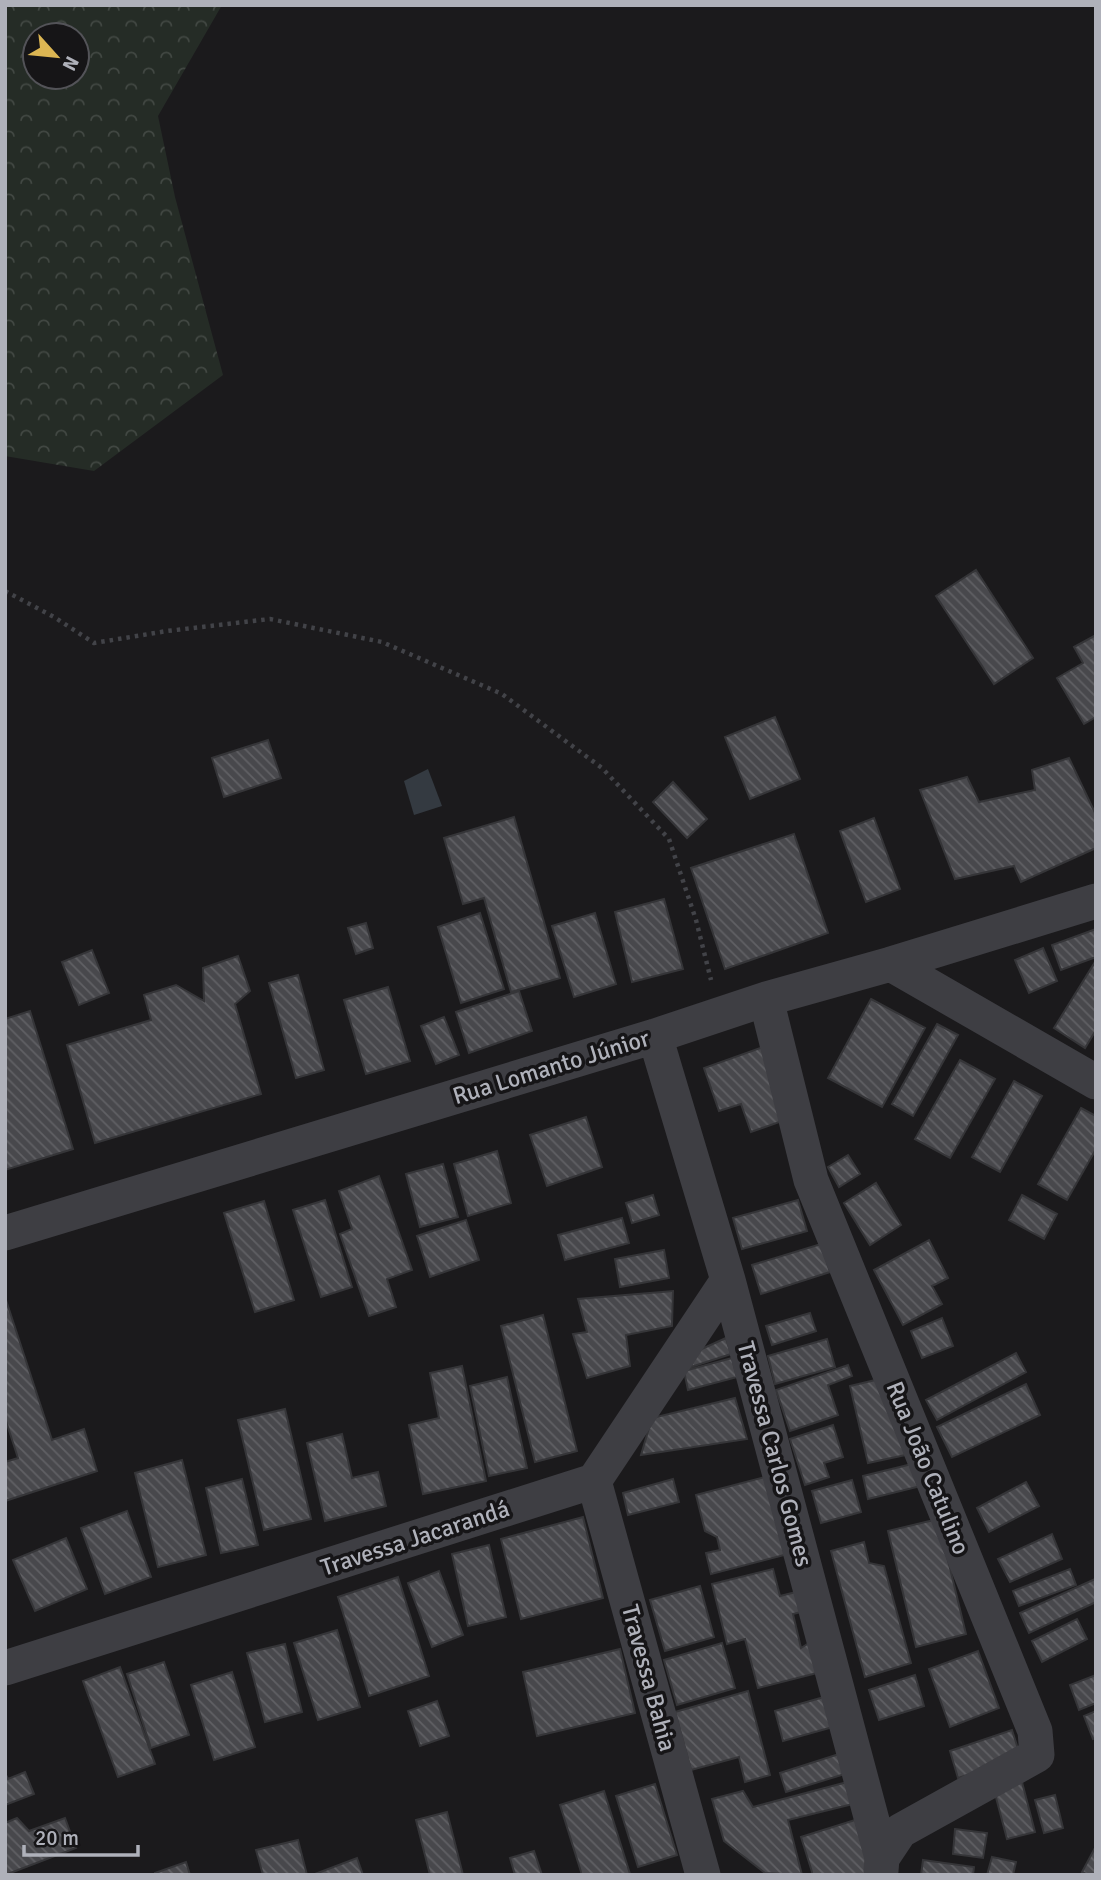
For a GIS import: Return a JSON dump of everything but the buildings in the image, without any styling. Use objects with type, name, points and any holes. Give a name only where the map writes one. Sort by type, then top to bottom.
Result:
[{"type":"street","name":"Rua Lomanto Júnior","points":[[5,1233],[655,1036],[766,999],[1096,901]]},
{"type":"street","points":[[891,964],[1096,1082]]},
{"type":"street","name":"Rua João Catulino","points":[[766,999],[811,1180],[1035,1731],[1037,1755],[901,1831],[882,1866]]},
{"type":"street","name":"Travessa Carlos Gomes","points":[[655,1036],[728,1280],[882,1866]]},
{"type":"street","points":[[594,1481],[728,1280]]},
{"type":"street","name":"Travessa Jacarandá","points":[[5,1668],[594,1481]]},
{"type":"street","name":"Travessa Bahia","points":[[594,1481],[703,1875]]},
{"type":"path","points":[[5,591],[54,617],[94,643],[270,619],[382,642],[502,694],[601,768],[669,839],[696,920],[719,1015]]},
{"type":"green space","points":[[5,5],[222,5],[158,116],[175,197],[223,375],[94,471],[5,456]]},
{"type":"shaded area","points":[[428,769],[442,806],[414,815],[404,781]]}]
